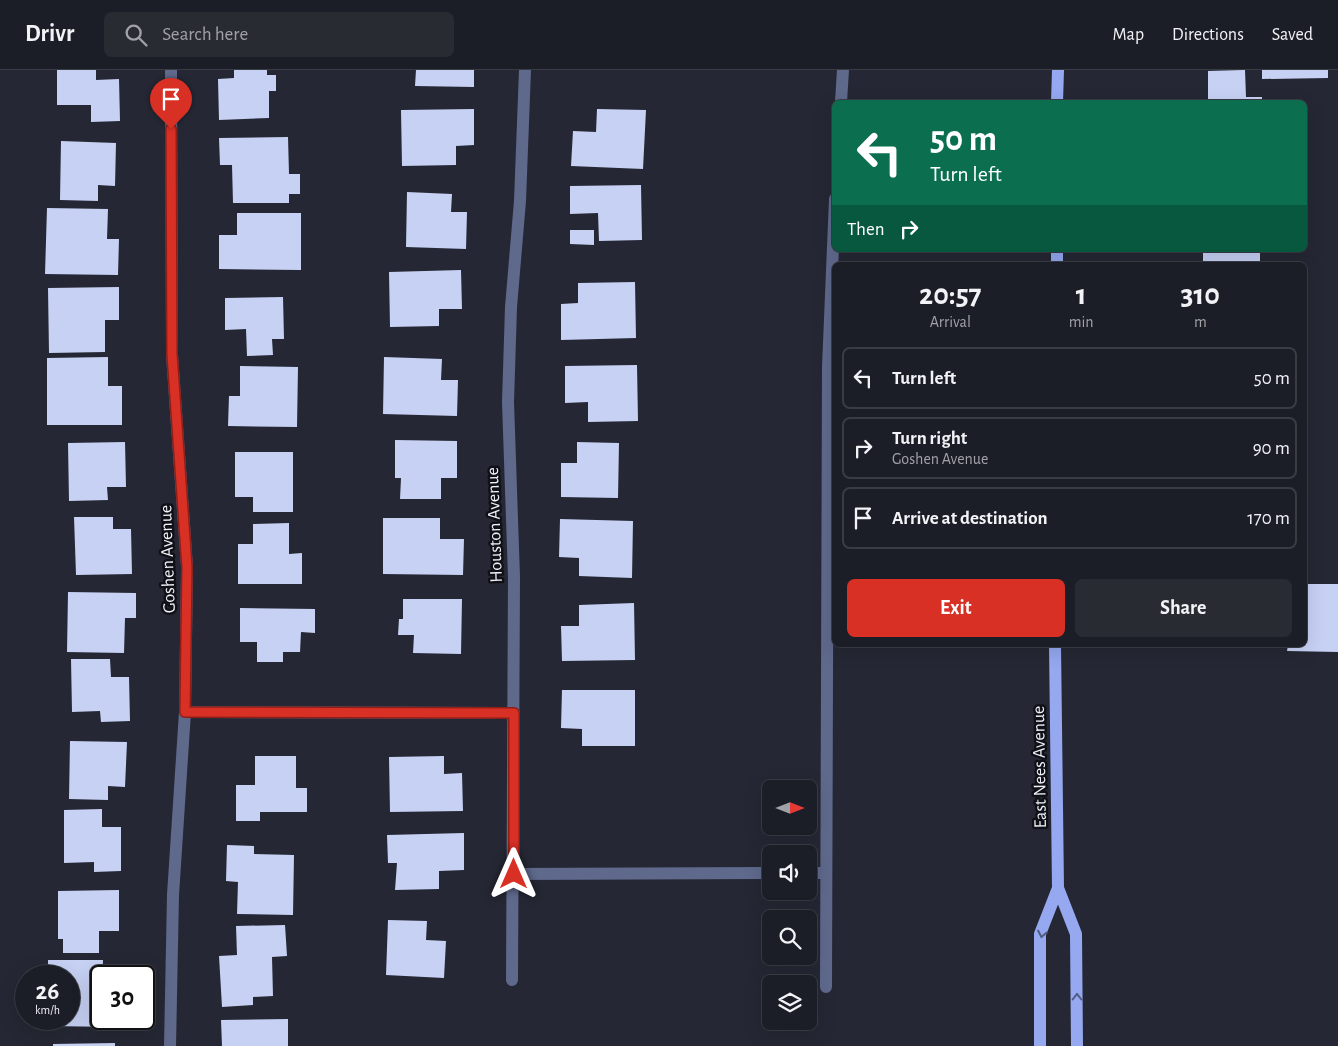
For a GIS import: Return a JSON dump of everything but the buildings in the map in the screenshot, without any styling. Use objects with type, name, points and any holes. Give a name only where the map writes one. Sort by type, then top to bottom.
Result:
[{"type":"main road","points":[[1057,100],[1058,70]]},
{"type":"main road","name":"East Nees Avenue","points":[[1055,647],[1058,888],[1076,934],[1077,1046]]},
{"type":"main road","name":"East Nees Avenue","points":[[1040,1046],[1040,934],[1058,888]]},
{"type":"street","name":"Goshen Avenue","points":[[170,1046],[173,895],[185,712],[187,567],[172,354],[171,70]]},
{"type":"street","name":"Houston Avenue","points":[[512,980],[514,577],[508,402],[510,307],[520,201],[525,70]]},
{"type":"street","points":[[841,100],[843,70]]},
{"type":"street","points":[[826,987],[826,873],[831,617],[828,367],[832,271]]},
{"type":"street","points":[[185,712],[514,713]]},
{"type":"street","points":[[514,874],[762,873]]},
{"type":"street","points":[[817,873],[826,873]]},
{"type":"route","points":[[171,129],[170,248],[172,354],[187,567],[185,712],[514,713],[514,874]]}]
